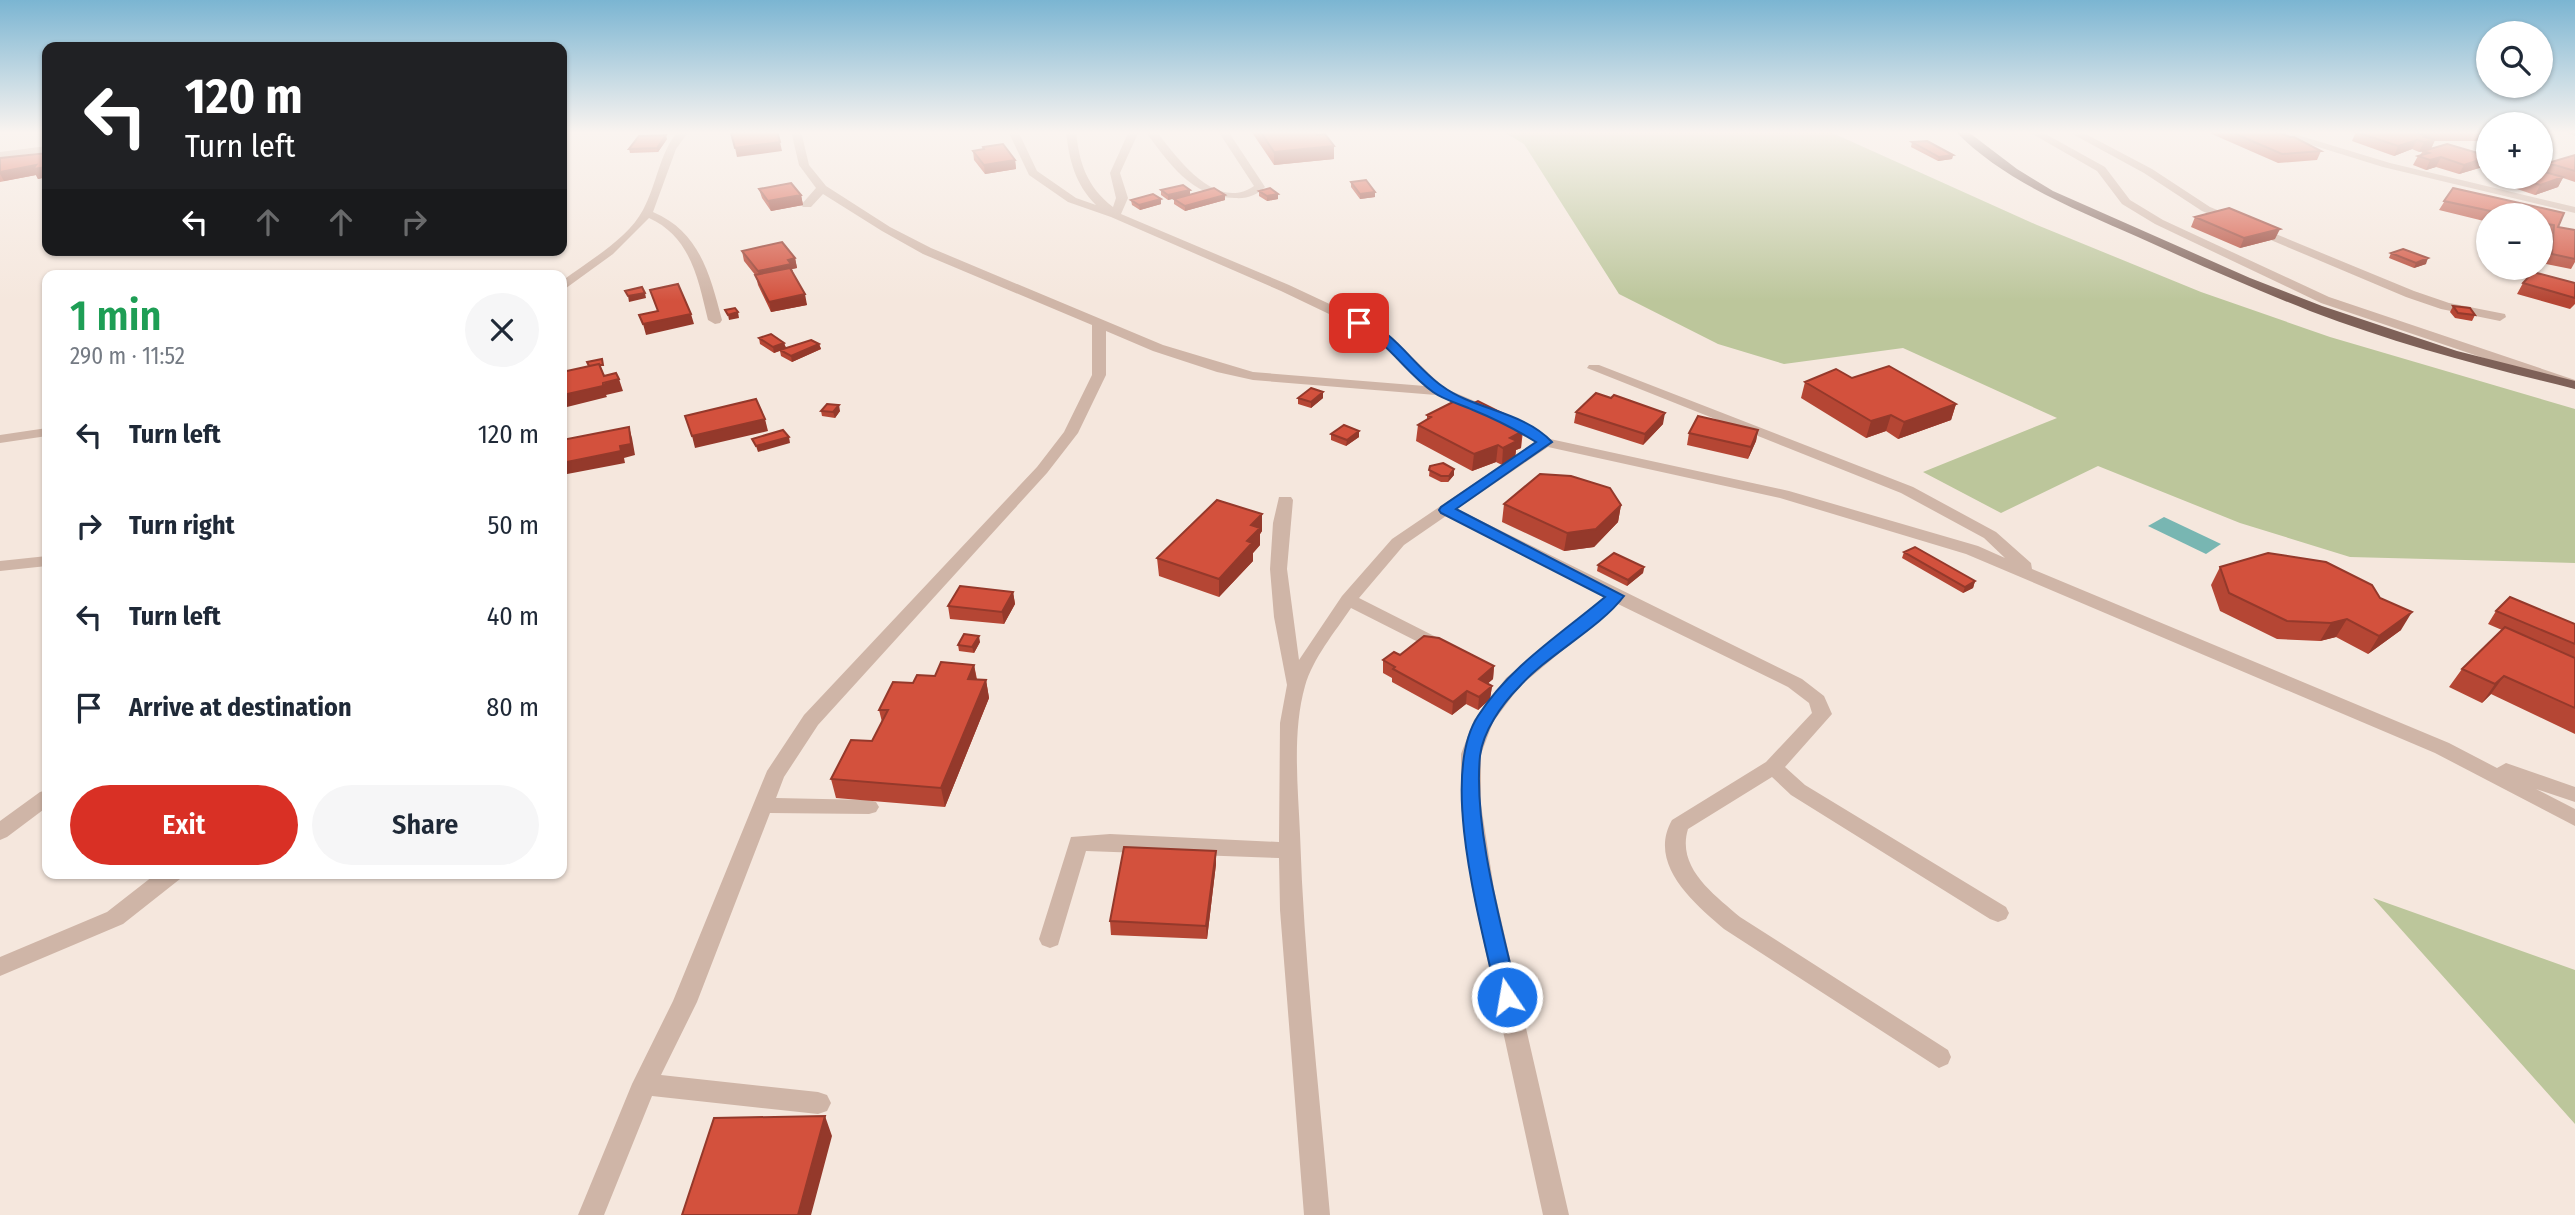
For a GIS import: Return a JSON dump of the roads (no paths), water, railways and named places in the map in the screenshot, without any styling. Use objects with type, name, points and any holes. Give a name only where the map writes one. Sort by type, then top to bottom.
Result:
[{"type":"main road","points":[[2040,188],[2246,281],[2317,309],[2452,354],[2575,385]]},
{"type":"street","points":[[567,283],[626,235],[647,213],[656,188]]},
{"type":"street","points":[[807,205],[822,188],[886,229],[927,251],[1157,348],[1222,369],[1253,376],[1439,391],[1512,422],[1545,442],[1783,494],[1972,550],[2442,748],[2575,795]]},
{"type":"street","points":[[1052,188],[1072,200],[1115,215],[1285,288],[1378,332],[1439,391]]},
{"type":"street","points":[[1086,188],[1092,198],[1115,215]]},
{"type":"street","points":[[1115,215],[1122,198],[1119,188]]},
{"type":"street","points":[[1209,188],[1233,196],[1255,192],[1259,188]]},
{"type":"street","points":[[2115,188],[2126,202],[2159,222],[2314,295],[2575,385]]},
{"type":"street","points":[[2175,188],[2218,214],[2410,294],[2446,306],[2500,317]]},
{"type":"street","points":[[2484,188],[2575,209]]},
{"type":"street","points":[[647,213],[664,219],[690,241],[715,320]]},
{"type":"street","points":[[591,1215],[644,1084],[685,1002],[774,776],[811,720],[1042,470],[1071,433],[1099,375],[1099,323]]},
{"type":"street","points":[[1594,368],[1906,490],[1990,535],[2032,574]]},
{"type":"street","points":[[0,439],[42,433]]},
{"type":"street","points":[[1317,1215],[1291,910],[1290,723],[1296,685],[1312,653],[1348,600],[1398,542],[1545,442]]},
{"type":"street","points":[[1285,500],[1277,531],[1285,639],[1296,685]]},
{"type":"street","points":[[1446,510],[1795,683],[1817,700],[1822,714],[1773,767],[1679,825],[1674,840],[1681,871],[1701,896],[1732,923],[1939,1057]]},
{"type":"street","points":[[0,566],[42,562]]},
{"type":"street","points":[[1556,1215],[1483,888],[1471,805],[1471,754],[1484,720],[1513,682],[1616,596]]},
{"type":"street","points":[[1348,600],[1458,656]]},
{"type":"street","points":[[2442,748],[2575,818]]},
{"type":"street","points":[[1773,767],[1798,790],[1998,914]]},
{"type":"street","points":[[0,832],[42,801]]},
{"type":"street","points":[[762,805],[869,807]]},
{"type":"street","points":[[1050,939],[1078,844],[1110,842],[1290,851]]},
{"type":"street","points":[[0,967],[115,918],[164,879]]},
{"type":"street","points":[[644,1084],[818,1103]]},
{"type":"water","points":[[2164,517],[2221,544],[2206,554],[2148,526]]}]
